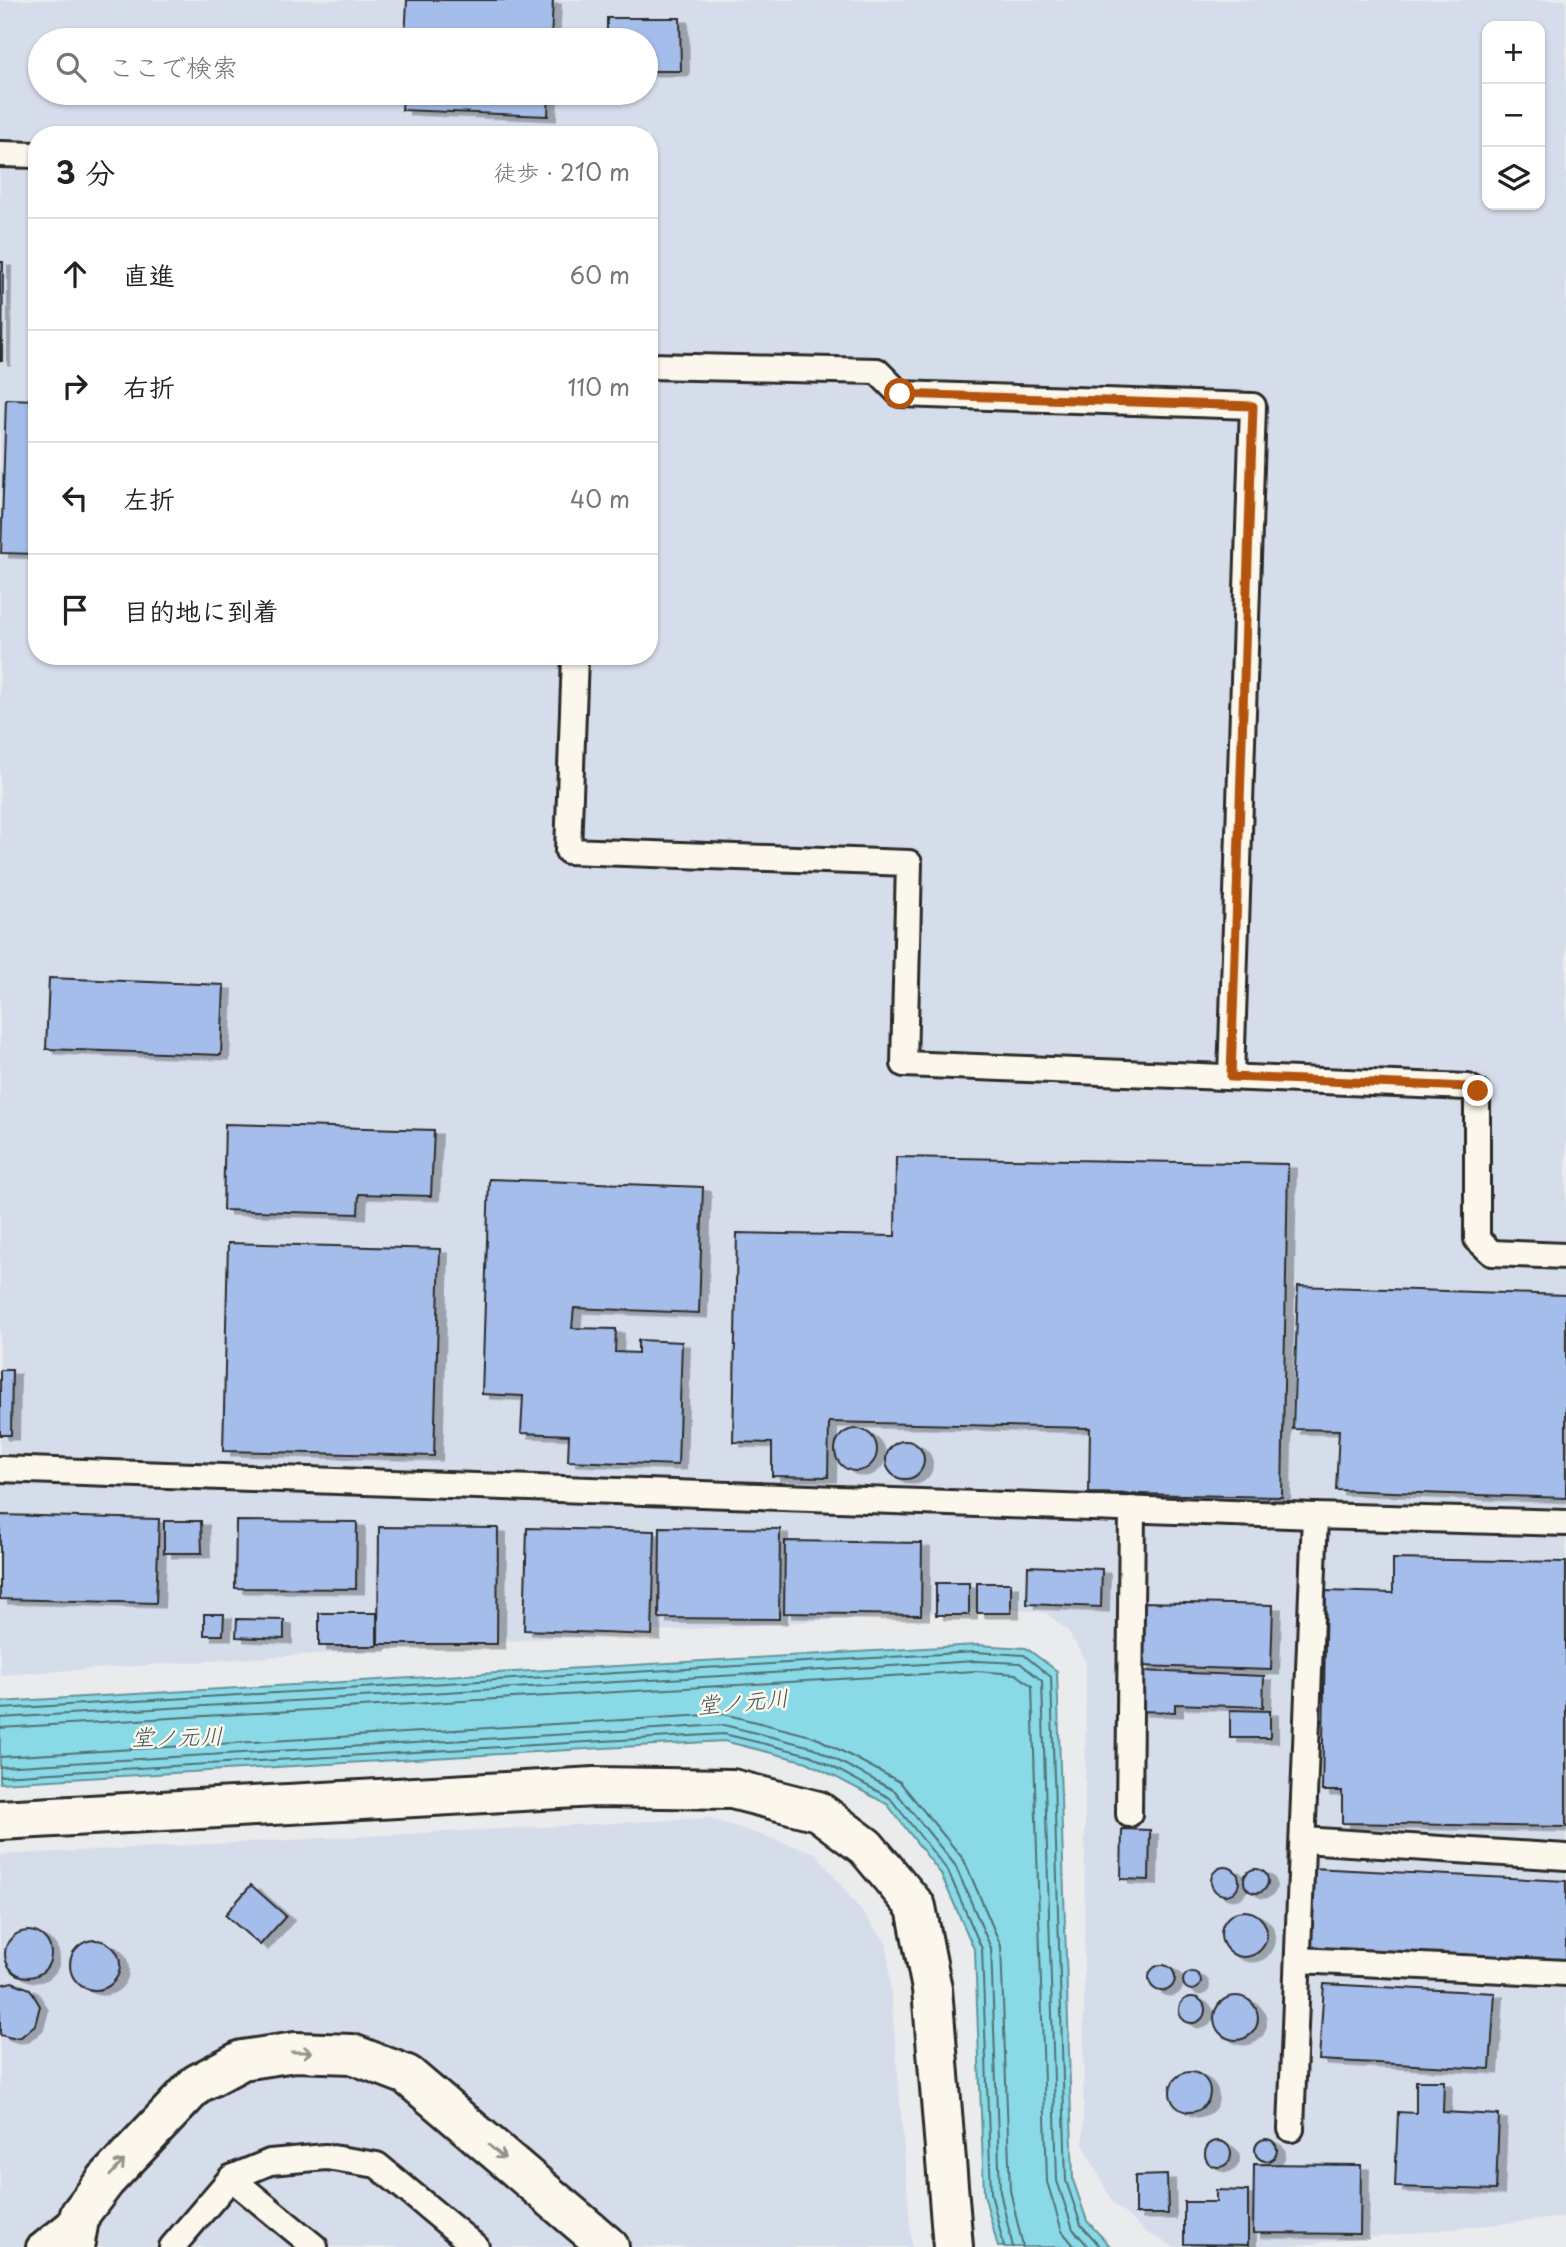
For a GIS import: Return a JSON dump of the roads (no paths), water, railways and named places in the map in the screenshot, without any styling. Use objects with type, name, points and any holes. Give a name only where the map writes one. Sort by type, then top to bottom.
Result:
[{"type":"street","points":[[0,1820],[595,1787],[732,1789],[818,1811],[866,1847],[916,1908],[932,1989],[953,2247]]},
{"type":"street","points":[[77,2231],[106,2180],[197,2084],[242,2060],[295,2052],[352,2054],[407,2075],[609,2247]]},
{"type":"lane","points":[[0,154],[28,155]]},
{"type":"lane","points":[[658,366],[877,371],[900,394],[1253,406],[1231,1077]]},
{"type":"lane","points":[[575,665],[568,851],[909,863],[904,1064],[1468,1087],[1478,1091],[1477,1239],[1492,1254],[1566,1256]]},
{"type":"lane","points":[[0,1469],[1315,1517],[1566,1523]]},
{"type":"lane","points":[[1129,1814],[1132,1509]]},
{"type":"lane","points":[[1291,2129],[1315,1517]]},
{"type":"lane","points":[[1303,1840],[1566,1857]]},
{"type":"lane","points":[[1298,1961],[1566,1973]]},
{"type":"lane","points":[[172,2247],[231,2178],[270,2162],[326,2157],[377,2165],[476,2247]]},
{"type":"lane","points":[[231,2178],[315,2247]]},
{"type":"lane","points":[[39,2247],[77,2231]]},
{"type":"water","name":"堂ノ元川","points":[[977,1645],[1026,1648],[1057,1671],[1073,2180],[1087,2221],[1111,2247],[998,2247],[984,2194],[975,1951],[941,1874],[887,1804],[807,1762],[724,1741],[0,1783],[0,1702]]}]
